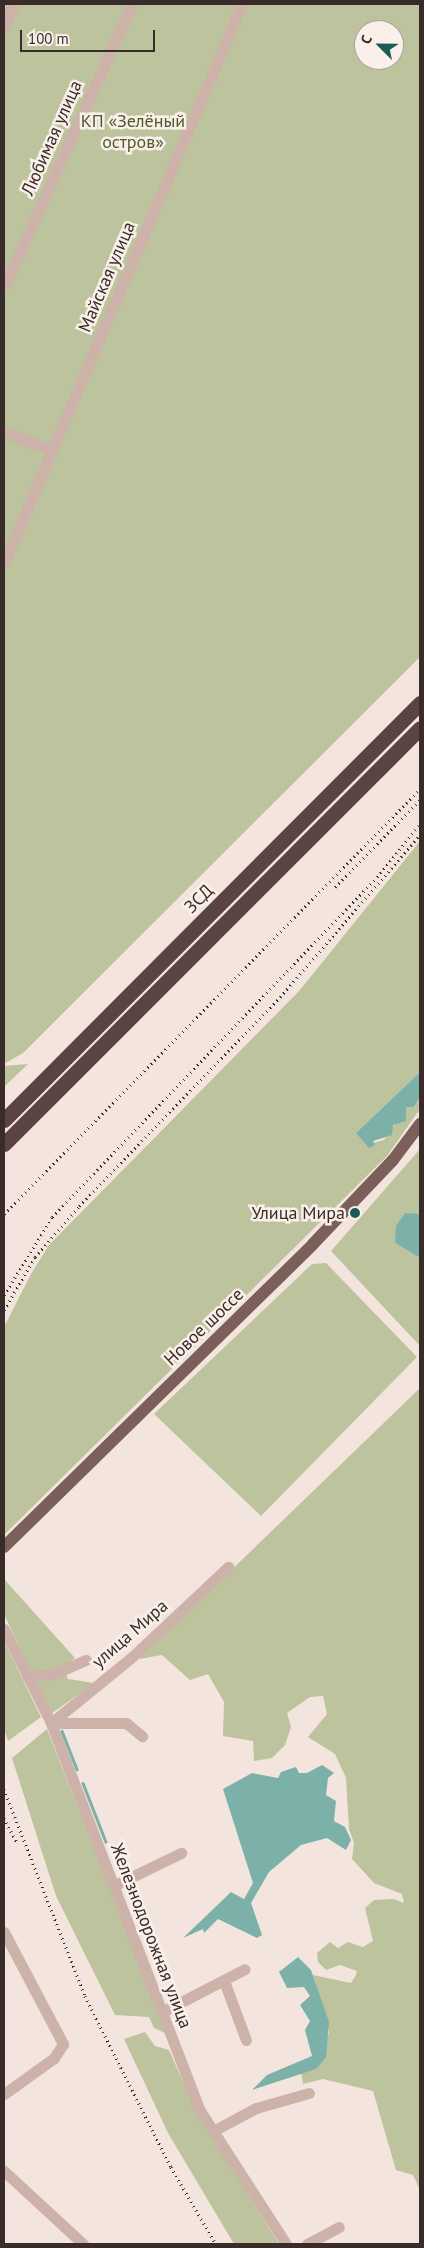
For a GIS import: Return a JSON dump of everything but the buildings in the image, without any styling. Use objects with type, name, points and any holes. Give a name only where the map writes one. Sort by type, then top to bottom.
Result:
[{"type":"highway","name":"ЗСД","points":[[4,1120],[420,703]]},
{"type":"highway","name":"ЗСД","points":[[4,1144],[420,728]]},
{"type":"main road","name":"Новое шоссе","points":[[4,1547],[324,1232],[394,1160],[420,1124]]},
{"type":"street","points":[[4,27],[14,4]]},
{"type":"street","name":"Любимая улица","points":[[4,287],[132,4]]},
{"type":"street","name":"Майская улица","points":[[4,563],[242,4]]},
{"type":"street","points":[[4,432],[52,450]]},
{"type":"street","name":"улица Мира","points":[[51,1723],[132,1657],[228,1567]]},
{"type":"street","name":"Железнодорожная улица","points":[[4,1629],[51,1723],[199,2109],[286,2244]]},
{"type":"street","points":[[27,1676],[54,1674],[86,1660]]},
{"type":"street","points":[[51,1723],[126,1723],[142,1736]]},
{"type":"street","points":[[114,1886],[181,1853]]},
{"type":"street","points":[[4,1932],[61,2034],[60,2052],[4,2094]]},
{"type":"street","points":[[162,2012],[244,1969]]},
{"type":"street","points":[[224,1981],[246,2040]]},
{"type":"street","points":[[213,2130],[256,2108],[309,2093]]},
{"type":"street","points":[[4,2171],[83,2244]]},
{"type":"street","points":[[307,2244],[339,2227]]},
{"type":"green space","name":"КП «Зелёный остров»","points":[[4,4],[420,4],[420,657],[23,1053],[4,1064]]},
{"type":"green space","points":[[420,841],[420,1072],[356,1133],[368,1144],[384,1140],[406,1107],[414,1107],[420,1097],[420,1109],[387,1156],[4,1535],[4,1327],[31,1274],[49,1245],[300,990]]},
{"type":"green space","points":[[28,1064],[4,1087],[4,1066]]},
{"type":"green space","points":[[420,1149],[420,1214],[403,1222],[395,1243],[420,1258],[420,1346],[331,1251]]},
{"type":"green space","points":[[326,1263],[417,1357],[261,1516],[154,1414],[312,1264]]},
{"type":"green space","points":[[420,1388],[420,2190],[413,2175],[396,2170],[373,2091],[323,2079],[303,2084],[301,2071],[316,2069],[329,2032],[313,1975],[351,1983],[357,1971],[340,1965],[326,1970],[318,1962],[317,1953],[330,1942],[338,1948],[348,1942],[363,1947],[373,1941],[365,1908],[374,1900],[394,1899],[404,1903],[402,1894],[374,1883],[352,1859],[354,1843],[349,1829],[346,1778],[335,1754],[308,1737],[327,1714],[323,1696],[310,1697],[287,1713],[291,1727],[285,1745],[272,1758],[254,1761],[253,1741],[223,1736],[224,1702],[208,1674],[190,1680],[162,1655],[139,1659]]},
{"type":"green space","points":[[4,1579],[75,1658],[63,1667],[68,1679],[94,1683],[51,1714],[4,1614]]},
{"type":"green space","points":[[4,1641],[41,1717],[8,1741],[4,1729]]},
{"type":"green space","points":[[47,1729],[167,2034],[154,2028],[149,2017],[115,2015],[56,1896],[12,1758]]},
{"type":"green space","points":[[145,2032],[155,2046],[169,2050],[196,2111],[279,2244],[234,2244],[168,2133],[124,2039]]},
{"type":"water","points":[[420,1072],[420,1097],[414,1107],[406,1107],[406,1121],[393,1125],[392,1135],[373,1141],[375,1145],[369,1148],[356,1133]]},
{"type":"water","points":[[405,1213],[420,1214],[420,1258],[395,1243],[396,1226]]},
{"type":"water","points":[[322,1765],[334,1773],[328,1778],[326,1795],[336,1801],[334,1821],[345,1827],[351,1840],[346,1850],[327,1838],[301,1845],[269,1872],[251,1903],[262,1935],[257,1938],[218,1919],[204,1933],[203,1929],[183,1938],[231,1892],[244,1899],[253,1883],[223,1789],[252,1773],[278,1778],[281,1772],[296,1767],[299,1773],[307,1773]]},
{"type":"water","points":[[298,1957],[311,1970],[329,2022],[326,2057],[316,2069],[252,2090],[267,2075],[312,2056],[305,2030],[310,2021],[300,2005],[310,1996],[304,1987],[287,1988],[279,1972]]},
{"type":"waterway","points":[[62,1731],[77,1769]]},
{"type":"waterway","points":[[83,1783],[106,1842]]},
{"type":"railway","points":[[4,1214],[420,789]]},
{"type":"railway","points":[[335,887],[420,800]]},
{"type":"railway","points":[[4,1295],[52,1217],[377,877],[420,824]]},
{"type":"railway","points":[[4,1310],[35,1257],[79,1206],[280,997],[420,835]]},
{"type":"railway","points":[[4,1789],[85,1996],[171,2167],[216,2244]]},
{"type":"railway","points":[[4,1818],[17,1842]]},
{"type":"place","name":"Улица Мира","points":[[355,1213]]}]
